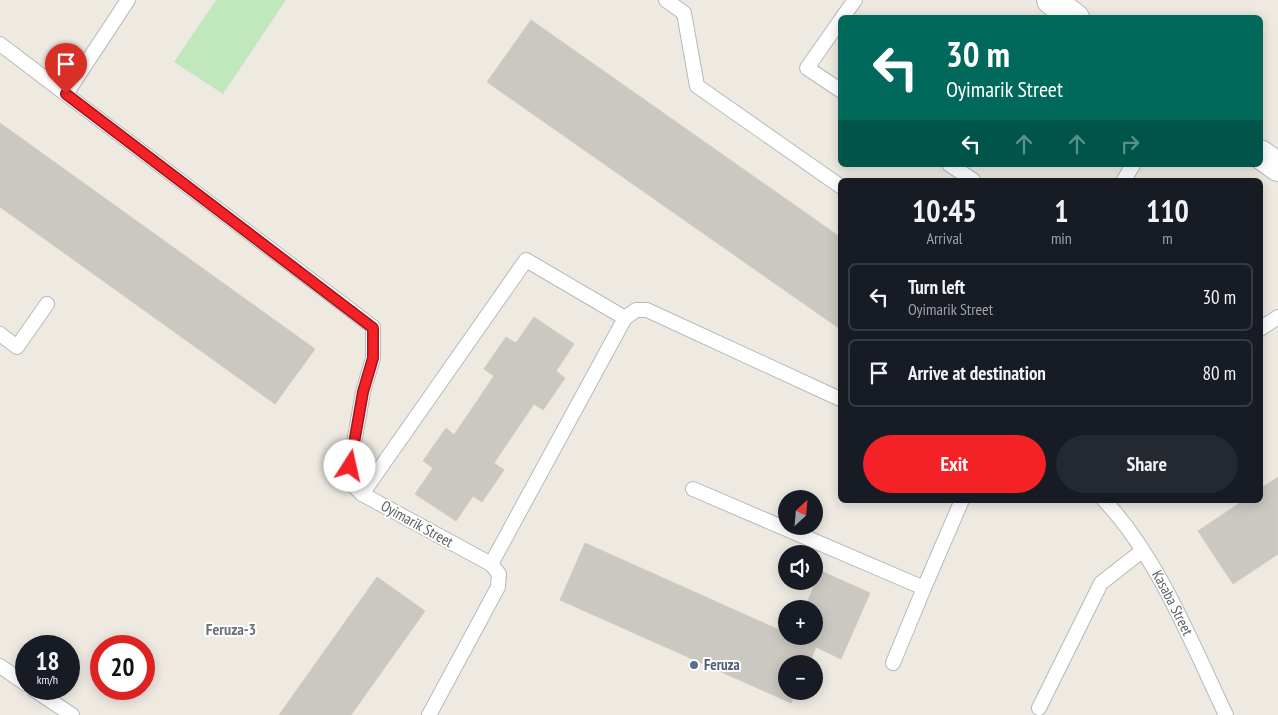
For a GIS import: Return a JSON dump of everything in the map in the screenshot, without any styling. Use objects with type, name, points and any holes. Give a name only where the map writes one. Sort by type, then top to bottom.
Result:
[{"type":"street","points":[[1263,156],[1278,167]]},
{"type":"lane","points":[[66,94],[128,0]]},
{"type":"lane","points":[[666,0],[684,13],[697,86],[838,185]]},
{"type":"lane","points":[[844,15],[855,0]]},
{"type":"lane","points":[[838,24],[807,68],[838,89]]},
{"type":"lane","points":[[0,44],[373,328],[373,358],[363,392],[350,466],[350,482],[362,494],[526,260],[625,318]]},
{"type":"lane","points":[[955,167],[970,178]]},
{"type":"lane","points":[[1125,178],[1132,167]]},
{"type":"lane","points":[[0,334],[17,346],[47,304]]},
{"type":"lane","points":[[429,715],[498,587],[499,574],[491,564],[625,318],[636,310],[647,310],[838,398]]},
{"type":"lane","points":[[1263,327],[1278,317]]},
{"type":"lane","points":[[693,489],[924,588]]},
{"type":"lane","name":"Oyimarik Street","points":[[362,494],[491,564]]},
{"type":"lane","points":[[894,663],[961,503]]},
{"type":"lane","name":"Kasaba Street","points":[[1107,503],[1121,518],[1159,577],[1226,715]]},
{"type":"lane","points":[[1039,708],[1101,583],[1142,551]]},
{"type":"lane","points":[[0,666],[15,676]]},
{"type":"lane","points":[[50,700],[72,715]]},
{"type":"green space","points":[[216,0],[286,0],[223,94],[174,62]]},
{"type":"building","points":[[531,20],[838,236],[838,328],[487,82]]},
{"type":"building","points":[[0,123],[315,349],[275,404],[0,207]]},
{"type":"building","points":[[534,317],[574,344],[556,371],[565,378],[543,410],[534,404],[494,463],[504,470],[482,502],[473,496],[456,521],[415,494],[433,468],[423,461],[446,428],[454,435],[494,376],[484,369],[506,337],[516,343]]},
{"type":"building","points":[[1278,477],[1278,554],[1233,584],[1198,531],[1240,503],[1263,503],[1263,487]]},
{"type":"building","points":[[585,543],[778,629],[778,645],[823,645],[823,600],[808,600],[812,590],[823,590],[823,572],[870,593],[841,659],[816,647],[813,655],[778,655],[778,697],[560,600]]},
{"type":"building","points":[[377,577],[425,611],[351,715],[279,715]]},
{"type":"place","name":"Feruza","points":[[694,665]]},
{"type":"district","name":"Feruza-3","points":[[231,629]]},
{"type":"route","points":[[66,94],[373,328],[373,358],[363,392],[350,466]]}]
